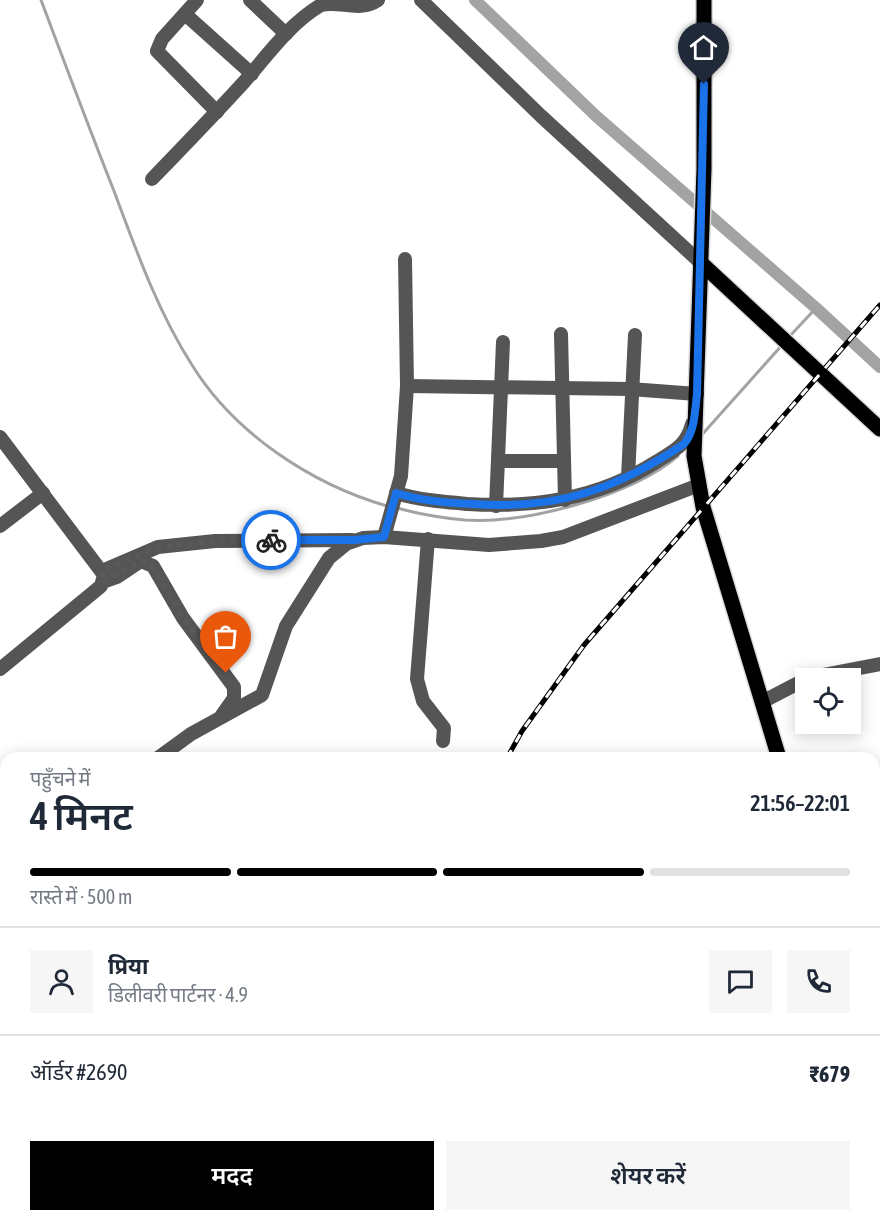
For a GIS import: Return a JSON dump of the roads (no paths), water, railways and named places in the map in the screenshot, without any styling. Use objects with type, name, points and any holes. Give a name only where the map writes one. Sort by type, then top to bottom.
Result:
[{"type":"main road","points":[[704,0],[704,169],[694,456],[703,507],[777,752]]},
{"type":"main road","points":[[701,263],[880,429]]},
{"type":"street","points":[[197,0],[162,39],[157,51],[217,112]]},
{"type":"street","points":[[250,0],[286,34]]},
{"type":"street","points":[[152,179],[217,112],[286,34],[321,5],[330,2],[360,7],[378,0]]},
{"type":"street","points":[[421,0],[541,116],[701,263]]},
{"type":"street","points":[[185,14],[252,74]]},
{"type":"street","points":[[384,537],[401,476],[407,386],[405,259]]},
{"type":"street","points":[[561,334],[564,388],[564,500]]},
{"type":"street","points":[[628,477],[630,388],[635,335]]},
{"type":"street","points":[[496,506],[503,342]]},
{"type":"street","points":[[407,386],[630,388],[697,394]]},
{"type":"street","points":[[395,497],[515,507],[564,500],[593,492],[628,477],[684,444],[695,414]]},
{"type":"street","points":[[0,437],[103,576]]},
{"type":"street","points":[[499,461],[563,461]]},
{"type":"street","points":[[0,669],[95,591],[103,576],[158,547],[215,541],[354,540],[384,537],[489,544],[541,541],[563,537],[699,485]]},
{"type":"street","points":[[0,526],[43,493]]},
{"type":"street","points":[[166,752],[191,734],[262,695],[277,647],[298,605],[329,558],[354,540]]},
{"type":"street","points":[[428,540],[417,679],[423,701],[444,728],[442,741]]},
{"type":"street","points":[[103,576],[117,577],[141,561],[153,566],[183,618],[234,687],[234,698],[219,719]]},
{"type":"street","points":[[859,668],[880,664]]},
{"type":"street","points":[[762,702],[795,684]]},
{"type":"waterway","points":[[41,0],[148,280],[180,345],[209,390],[252,434],[303,470],[330,484],[387,506]]},
{"type":"waterway","points":[[475,0],[596,116],[816,308],[880,367]]},
{"type":"waterway","points":[[789,337],[816,308]]},
{"type":"waterway","points":[[699,438],[783,344]]},
{"type":"waterway","points":[[397,508],[431,516],[465,520],[490,520],[547,512],[606,495],[658,470],[678,456]]},
{"type":"railway","points":[[510,752],[522,731],[584,645],[880,305]]}]
